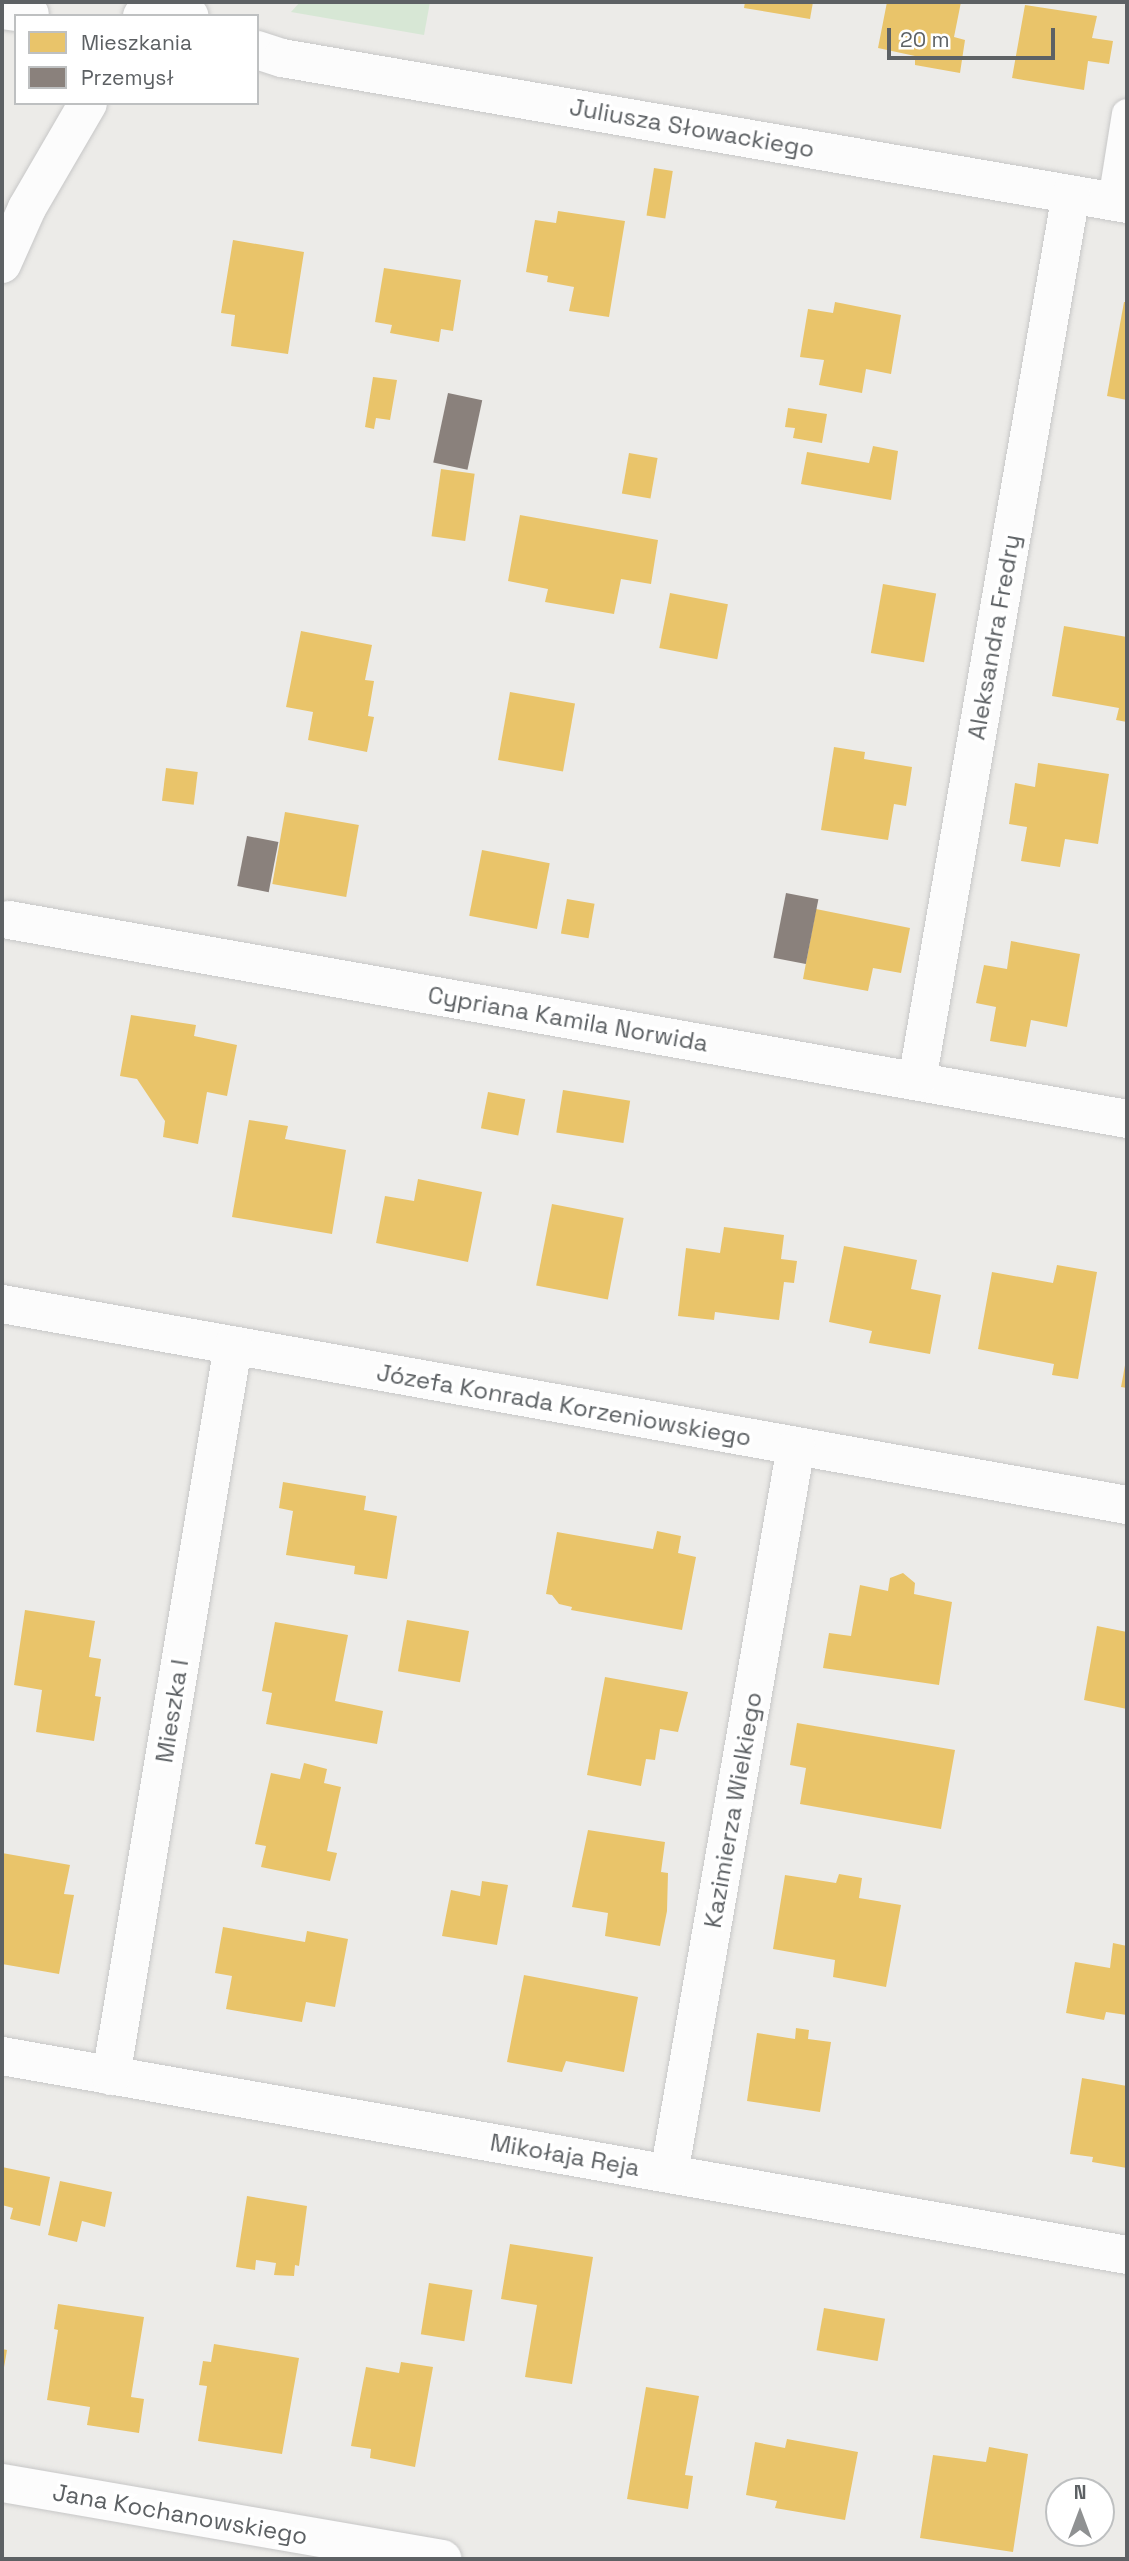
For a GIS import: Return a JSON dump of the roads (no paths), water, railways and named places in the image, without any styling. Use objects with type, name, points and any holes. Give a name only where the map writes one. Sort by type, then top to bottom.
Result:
[{"type":"street","points":[[163,2],[185,14]]},
{"type":"street","name":"Juliusza Słowackiego","points":[[259,51],[295,60],[1120,202]]},
{"type":"street","points":[[2,264],[27,208],[88,105]]},
{"type":"street","name":"Aleksandra Fredry","points":[[916,1081],[1072,194]]},
{"type":"street","name":"Cypriana Kamila Norwida","points":[[9,920],[1127,1119]]},
{"type":"street","name":"Józefa Konrada Korzeniowskiego","points":[[2,1304],[1127,1505]]},
{"type":"street","name":"Mieszka I","points":[[111,2076],[233,1346]]},
{"type":"street","name":"Kazimierza Wielkiego","points":[[669,2174],[796,1446]]},
{"type":"street","name":"Mikołaja Reja","points":[[2,2056],[1127,2255]]},
{"type":"street","name":"Jana Kochanowskiego","points":[[2,2483],[442,2559]]},
{"type":"lane","points":[[1120,202],[1127,114]]}]
